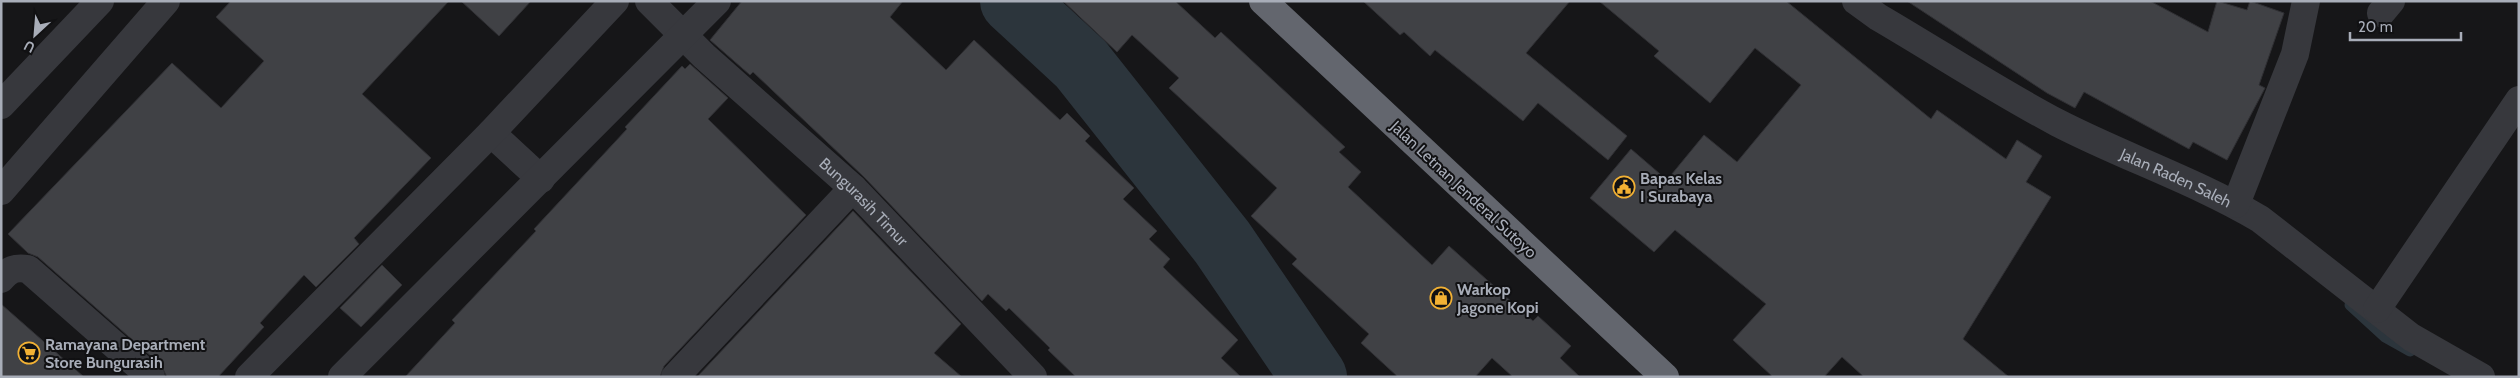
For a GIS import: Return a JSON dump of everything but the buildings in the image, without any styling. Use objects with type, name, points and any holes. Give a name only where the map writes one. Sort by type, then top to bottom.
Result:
[{"type":"highway","name":"Jalan Letnan Jenderal Sutoyo","points":[[1263,1],[1665,377]]},
{"type":"street","points":[[1,105],[100,1]]},
{"type":"street","points":[[1,192],[166,1]]},
{"type":"street","points":[[249,377],[491,134],[615,1]]},
{"type":"street","name":"Bungurasih Timur","points":[[649,1],[704,56],[853,188],[1033,377]]},
{"type":"street","points":[[342,377],[717,1]]},
{"type":"street","name":"Jalan Raden Saleh","points":[[1856,1],[1878,17],[2057,122],[2136,160],[2236,204],[2260,219],[2411,337],[2481,377]]},
{"type":"street","points":[[2236,204],[2289,71],[2306,1]]},
{"type":"street","points":[[2377,309],[2519,100]]},
{"type":"street","points":[[491,134],[540,179]]},
{"type":"street","points":[[675,377],[853,188]]},
{"type":"street","points":[[1,279],[9,270],[17,267],[28,269],[151,377]]},
{"type":"waterway","points":[[1013,1],[1081,64],[1222,242],[1314,377]]},
{"type":"waterway","points":[[2350,305],[2385,337],[2410,351]]},
{"type":"place","name":"Bapas Kelas I Surabaya","points":[[1624,187]]},
{"type":"place","name":"Warkop Jagone Kopi","points":[[1441,298]]},
{"type":"place","name":"Ramayana Department Store Bungurasih","points":[[29,353]]}]
